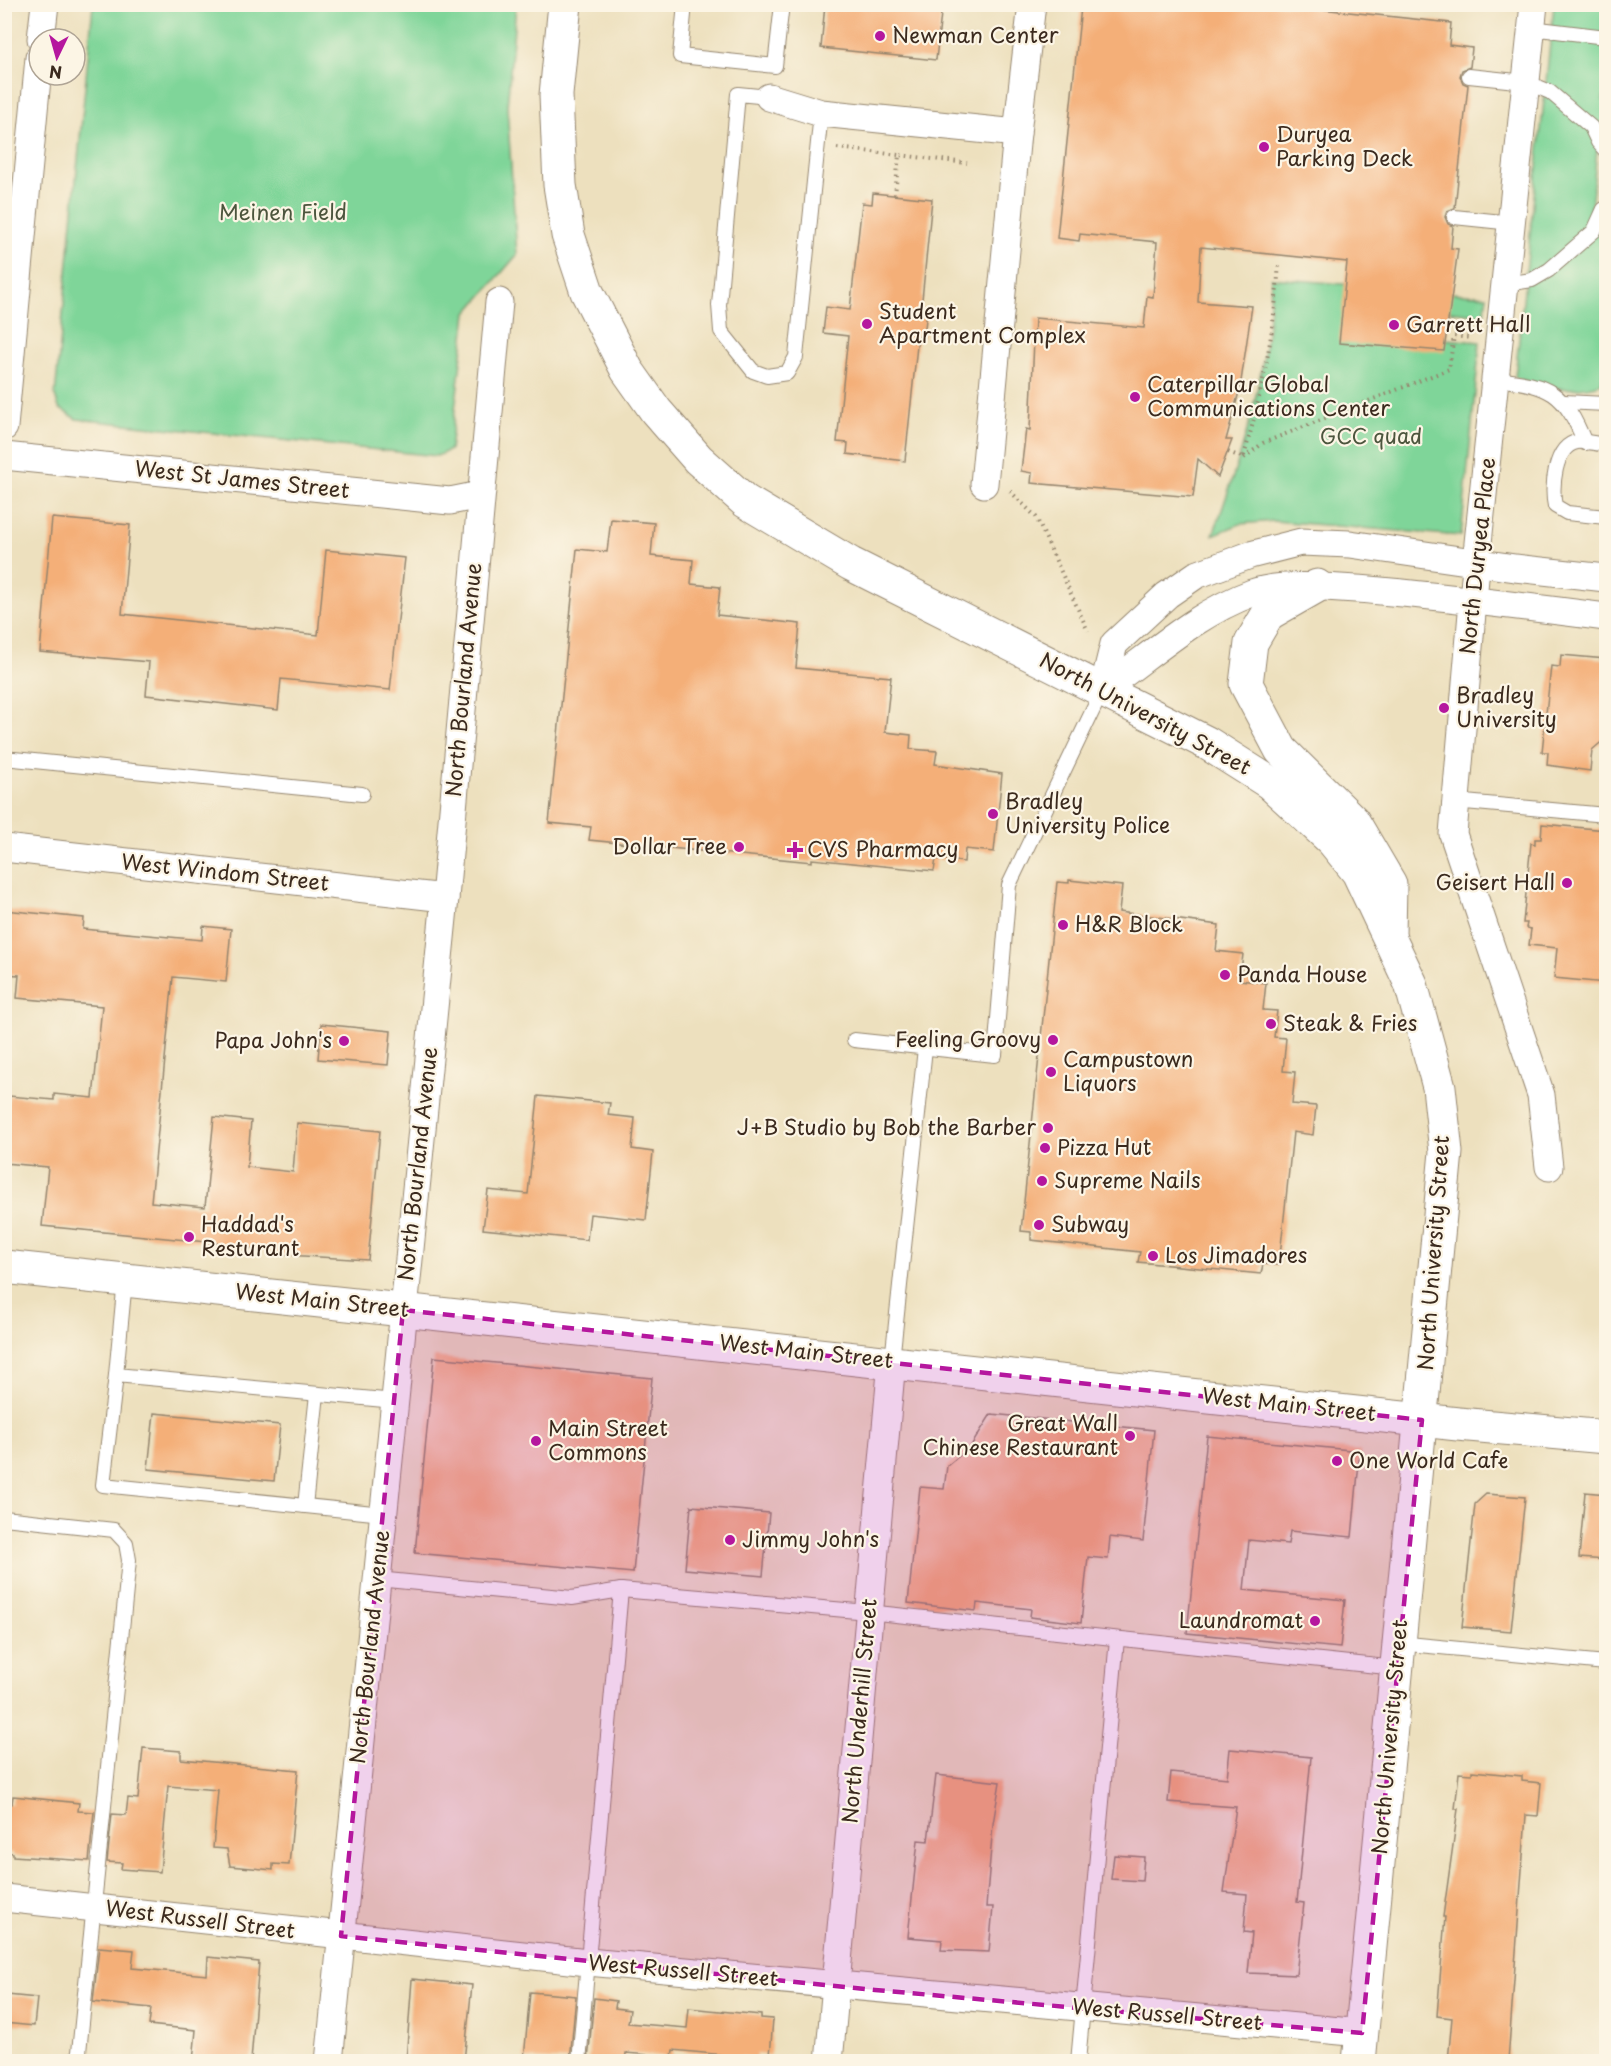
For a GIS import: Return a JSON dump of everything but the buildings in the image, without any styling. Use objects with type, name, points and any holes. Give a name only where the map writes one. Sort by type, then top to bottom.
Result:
[{"type":"main road","name":"North University Street","points":[[565,4],[556,95],[560,185],[568,235],[587,292],[627,370],[656,411],[698,459],[745,501],[851,564],[1208,743],[1270,783],[1332,840],[1358,872],[1411,984],[1428,1038],[1439,1087],[1446,1152],[1361,2047]]},
{"type":"main road","points":[[1317,586],[1268,614],[1251,643],[1246,684],[1281,750],[1353,821],[1390,884],[1389,935]]},
{"type":"main road","name":"West Main Street","points":[[4,1267],[892,1361],[1422,1420],[1606,1437]]},
{"type":"street","points":[[42,27],[45,4]]},
{"type":"street","points":[[984,483],[1017,133],[1032,4]]},
{"type":"street","name":"North Duryea Place","points":[[1533,16],[1473,599],[1454,801],[1453,834],[1541,1095],[1548,1167]]},
{"type":"street","points":[[4,427],[36,87]]},
{"type":"street","points":[[769,97],[821,113],[1017,133]]},
{"type":"street","name":"North Bourland Avenue","points":[[329,2061],[446,897],[480,495],[499,302]]},
{"type":"street","name":"West St James Street","points":[[4,456],[450,501],[480,495]]},
{"type":"street","points":[[1103,689],[1114,644],[1144,615],[1196,575],[1250,555],[1301,542],[1350,543],[1606,578]]},
{"type":"street","points":[[1103,689],[1145,660],[1174,634],[1209,612],[1254,592],[1317,586],[1473,599],[1606,617]]},
{"type":"street","name":"West Windom Street","points":[[4,848],[446,897]]},
{"type":"street","name":"North Underhill Street","points":[[829,2061],[892,1361]]},
{"type":"street","name":"West Russell Street","points":[[4,1898],[588,1962],[1083,2007],[1361,2047]]},
{"type":"lane","points":[[685,4],[680,56],[775,66],[782,4]]},
{"type":"lane","points":[[1533,16],[1606,37]]},
{"type":"lane","points":[[1469,76],[1526,82],[1550,92],[1591,127],[1598,142],[1606,151]]},
{"type":"lane","points":[[769,97],[738,94],[719,305],[721,331],[727,340],[753,371],[767,376],[786,373],[796,357],[821,113]]},
{"type":"lane","points":[[1506,284],[1533,280],[1549,270],[1594,231],[1604,209]]},
{"type":"lane","points":[[1454,217],[1512,223]]},
{"type":"lane","points":[[1496,379],[1521,382],[1551,391],[1564,402],[1585,443]]},
{"type":"lane","points":[[1564,402],[1606,404]]},
{"type":"lane","points":[[1606,445],[1576,442],[1562,454],[1555,474],[1553,497],[1555,506],[1567,513],[1606,517]]},
{"type":"lane","points":[[854,1040],[995,1055],[1009,885],[1103,689]]},
{"type":"lane","points":[[4,758],[362,794]]},
{"type":"lane","points":[[1454,801],[1606,815]]},
{"type":"lane","points":[[892,1361],[925,1048]]},
{"type":"lane","points":[[125,1280],[103,1485],[383,1514]]},
{"type":"lane","points":[[116,1375],[395,1401]]},
{"type":"lane","points":[[305,1506],[317,1394]]},
{"type":"lane","points":[[4,1518],[114,1530],[126,1543],[128,1551],[129,1560],[78,2061]]},
{"type":"lane","points":[[377,1579],[572,1598],[621,1590],[868,1612],[1117,1639],[1397,1655],[1606,1663]]},
{"type":"lane","points":[[579,2061],[621,1590]]},
{"type":"lane","points":[[1078,2061],[1117,1639]]},
{"type":"path","points":[[818,146],[968,163]]},
{"type":"path","points":[[895,195],[899,155]]},
{"type":"path","points":[[1244,458],[1266,377],[1275,316],[1279,263]]},
{"type":"path","points":[[1244,458],[1263,443],[1449,369],[1454,336],[1477,339]]},
{"type":"path","points":[[1228,452],[1244,458]]},
{"type":"path","points":[[984,483],[1007,488],[1036,517],[1088,631]]},
{"type":"highlighted area","points":[[403,1310],[1422,1420],[1362,2033],[875,1990],[341,1936]]},
{"type":"green space","name":"Meinen Field","points":[[93,5],[516,5],[507,107],[517,255],[467,313],[450,450],[437,456],[76,419],[59,408],[55,396],[85,87],[87,87]]},
{"type":"green space","points":[[1554,5],[1606,5],[1606,94],[1603,99],[1606,103],[1606,151],[1597,150],[1591,208],[1606,209],[1606,341],[1602,383],[1569,389],[1547,387],[1515,377]]},
{"type":"green space","name":"GCC quad","points":[[1271,278],[1487,296],[1484,315],[1448,311],[1445,339],[1480,342],[1461,536],[1274,521],[1240,524],[1213,535],[1235,472],[1253,408],[1266,344]]},
{"type":"place","name":"Newman Center","points":[[880,36]]},
{"type":"place","name":"Duryea Parking Deck","points":[[1264,147]]},
{"type":"place","name":"Student Apartment Complex","points":[[867,324]]},
{"type":"place","name":"Garrett Hall","points":[[1394,325]]},
{"type":"place","name":"Caterpillar Global Communications Center","points":[[1135,397]]},
{"type":"place","name":"Bradley University","points":[[1444,708]]},
{"type":"place","name":"Bradley University Police","points":[[993,814]]},
{"type":"place","name":"Dollar Tree","points":[[739,847]]},
{"type":"place","name":"CVS Pharmacy","points":[[795,850]]},
{"type":"place","name":"Geisert Hall","points":[[1567,883]]},
{"type":"place","name":"H&R Block","points":[[1063,925]]},
{"type":"place","name":"Panda House","points":[[1225,975]]},
{"type":"place","name":"Steak & Fries","points":[[1271,1024]]},
{"type":"place","name":"Feeling Groovy","points":[[1053,1040]]},
{"type":"place","name":"Papa John's","points":[[344,1041]]},
{"type":"place","name":"Campustown Liquors","points":[[1051,1072]]},
{"type":"place","name":"J+B Studio by Bob the Barber","points":[[1048,1128]]},
{"type":"place","name":"Pizza Hut","points":[[1045,1148]]},
{"type":"place","name":"Supreme Nails","points":[[1042,1181]]},
{"type":"place","name":"Subway","points":[[1039,1225]]},
{"type":"place","name":"Haddad's Resturant","points":[[189,1237]]},
{"type":"place","name":"Los Jimadores","points":[[1153,1256]]},
{"type":"place","name":"Great Wall Chinese Restaurant","points":[[1130,1436]]},
{"type":"place","name":"Main Street Commons","points":[[536,1441]]},
{"type":"place","name":"One World Cafe","points":[[1337,1461]]},
{"type":"place","name":"Jimmy John's","points":[[730,1540]]},
{"type":"place","name":"Laundromat","points":[[1315,1621]]}]
